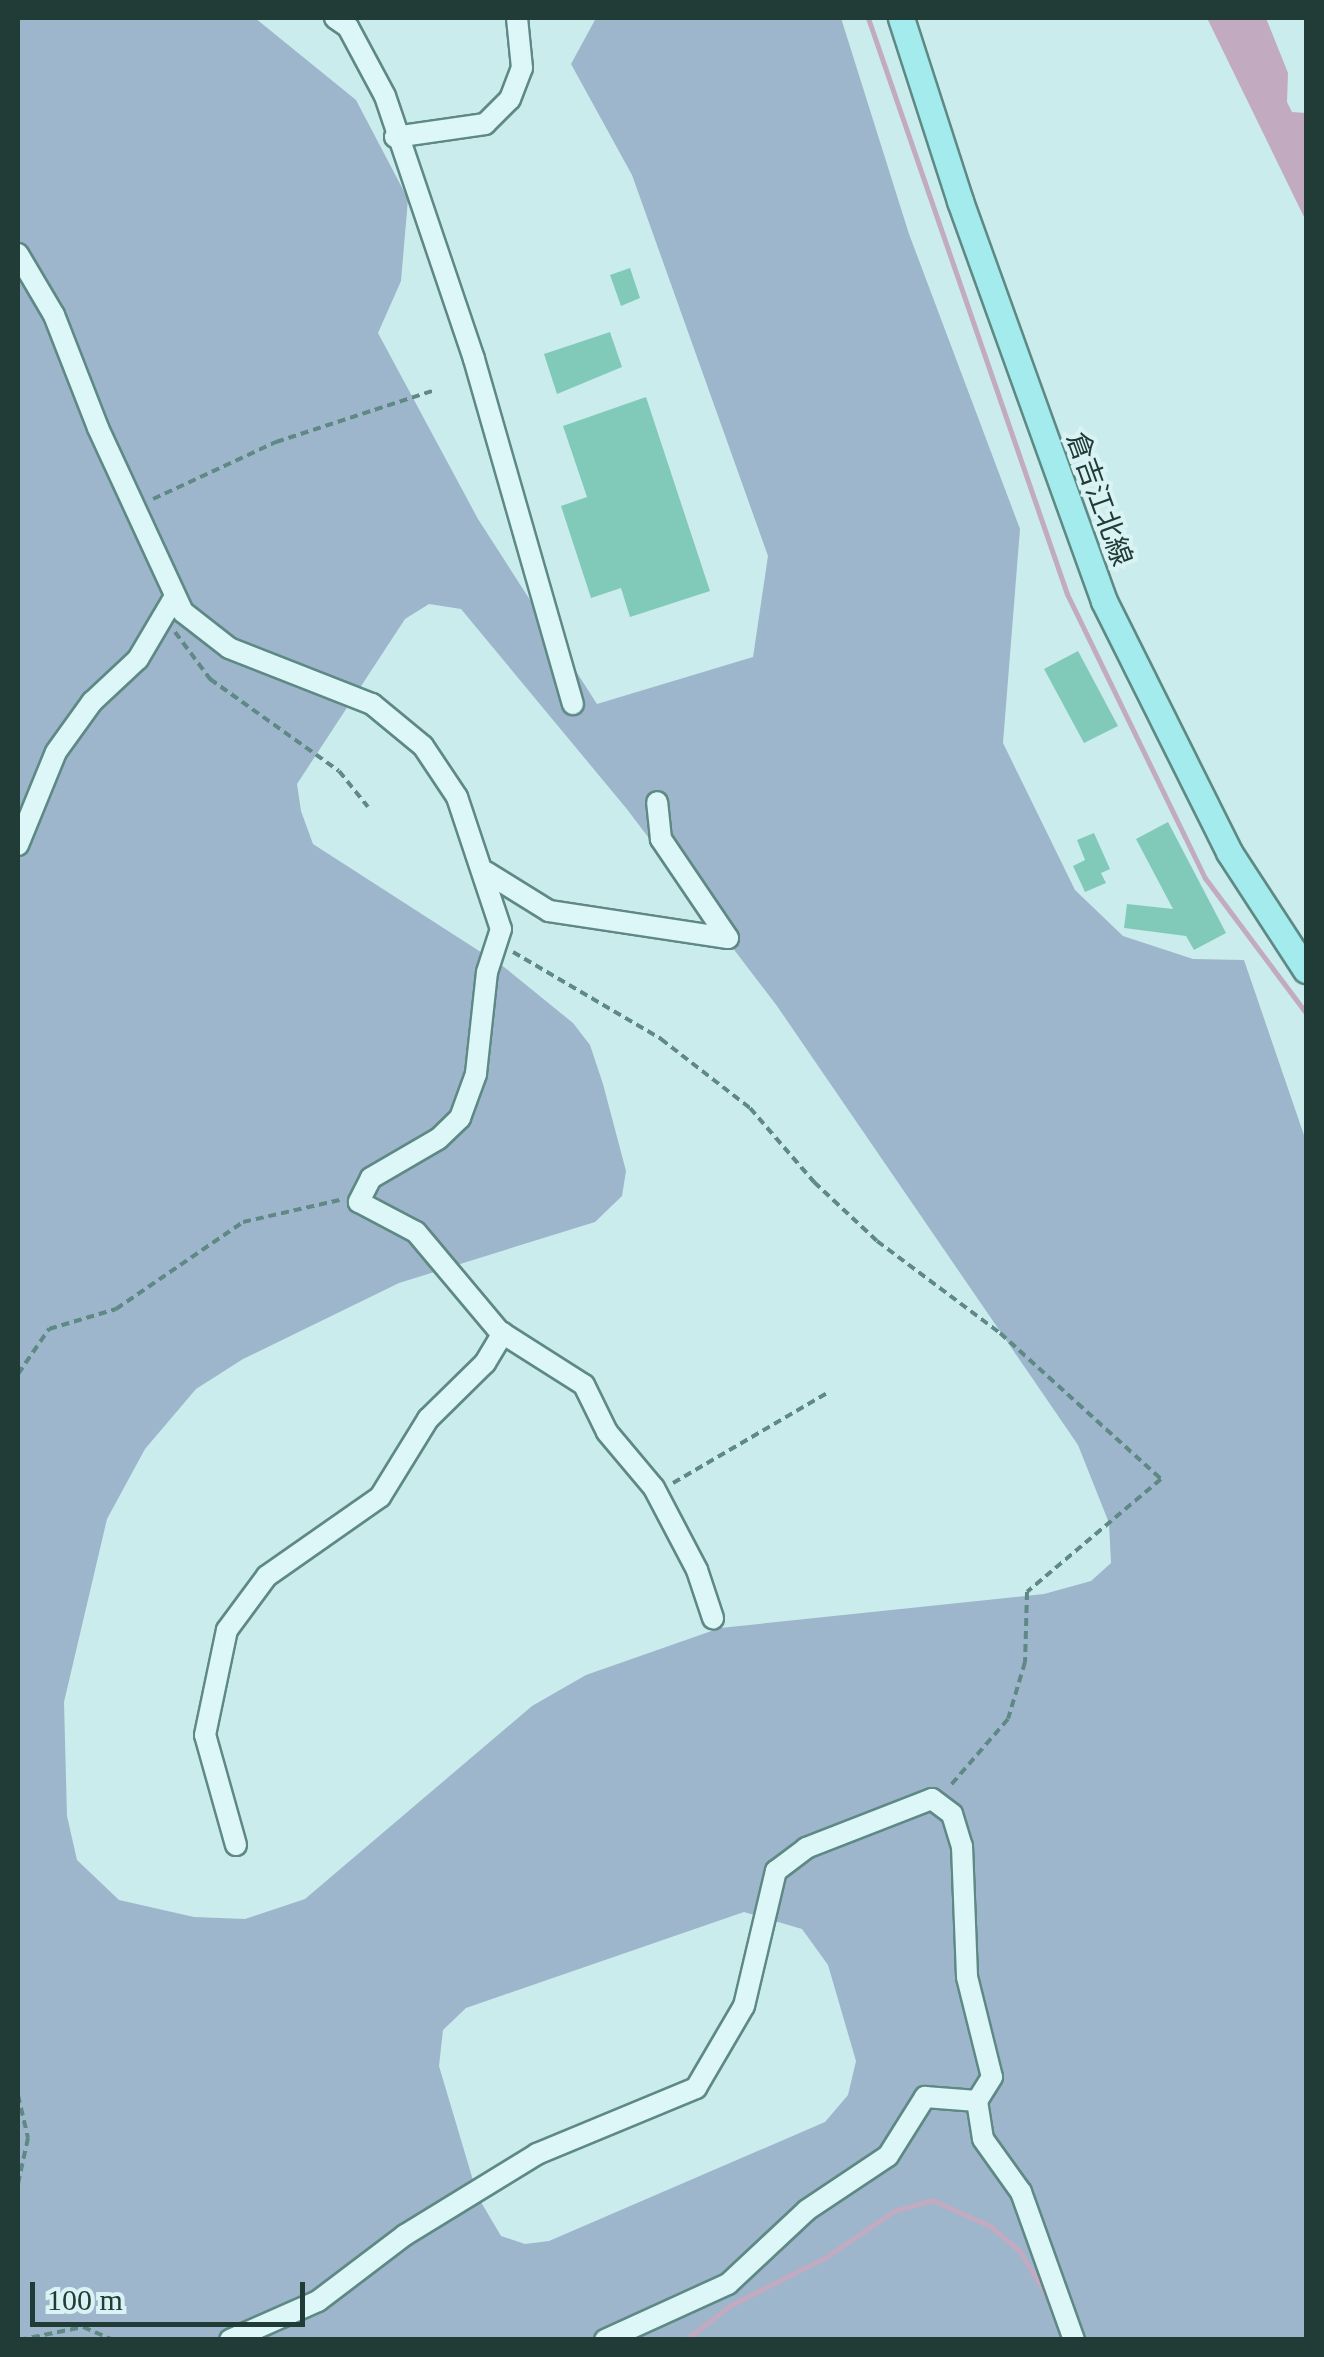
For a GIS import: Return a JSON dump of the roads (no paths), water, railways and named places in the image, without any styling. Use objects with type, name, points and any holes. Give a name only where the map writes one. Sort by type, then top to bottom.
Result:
[{"type":"main road","name":"倉吉江北線","points":[[901,18],[960,201],[1104,601],[1229,852],[1306,970]]},
{"type":"street","points":[[334,18],[348,27],[385,96],[395,136],[474,359],[573,704]]},
{"type":"street","points":[[395,136],[485,124],[510,99],[522,68],[517,18]]},
{"type":"street","points":[[18,254],[54,315],[171,601],[229,648],[389,716],[442,771],[485,870],[501,929],[487,972],[469,1098],[438,1139],[371,1178],[358,1195],[364,1209],[416,1232],[502,1333],[584,1386],[607,1432],[656,1493],[697,1570],[713,1618]]},
{"type":"street","points":[[18,845],[56,752],[92,702],[138,659],[171,601]]},
{"type":"street","points":[[485,870],[549,911],[728,938],[661,839],[656,802]]},
{"type":"street","points":[[236,1845],[205,1735],[227,1630],[267,1576],[380,1497],[428,1419],[485,1363],[502,1333]]},
{"type":"street","points":[[230,2340],[318,2300],[405,2235],[537,2154],[696,2088],[744,2006],[776,1871],[806,1848],[875,1817],[936,1802],[952,1814],[962,1846],[967,1977],[992,2077],[977,2101],[982,2139],[1021,2192],[1074,2340]]},
{"type":"street","points":[[604,2340],[728,2284],[807,2210],[888,2156],[925,2097],[977,2101]]},
{"type":"waterway","points":[[868,18],[1067,594],[1205,878],[1306,1013]]},
{"type":"waterway","points":[[685,2340],[731,2305],[826,2257],[894,2211],[932,2200],[990,2226],[1019,2250],[1052,2304]]}]
